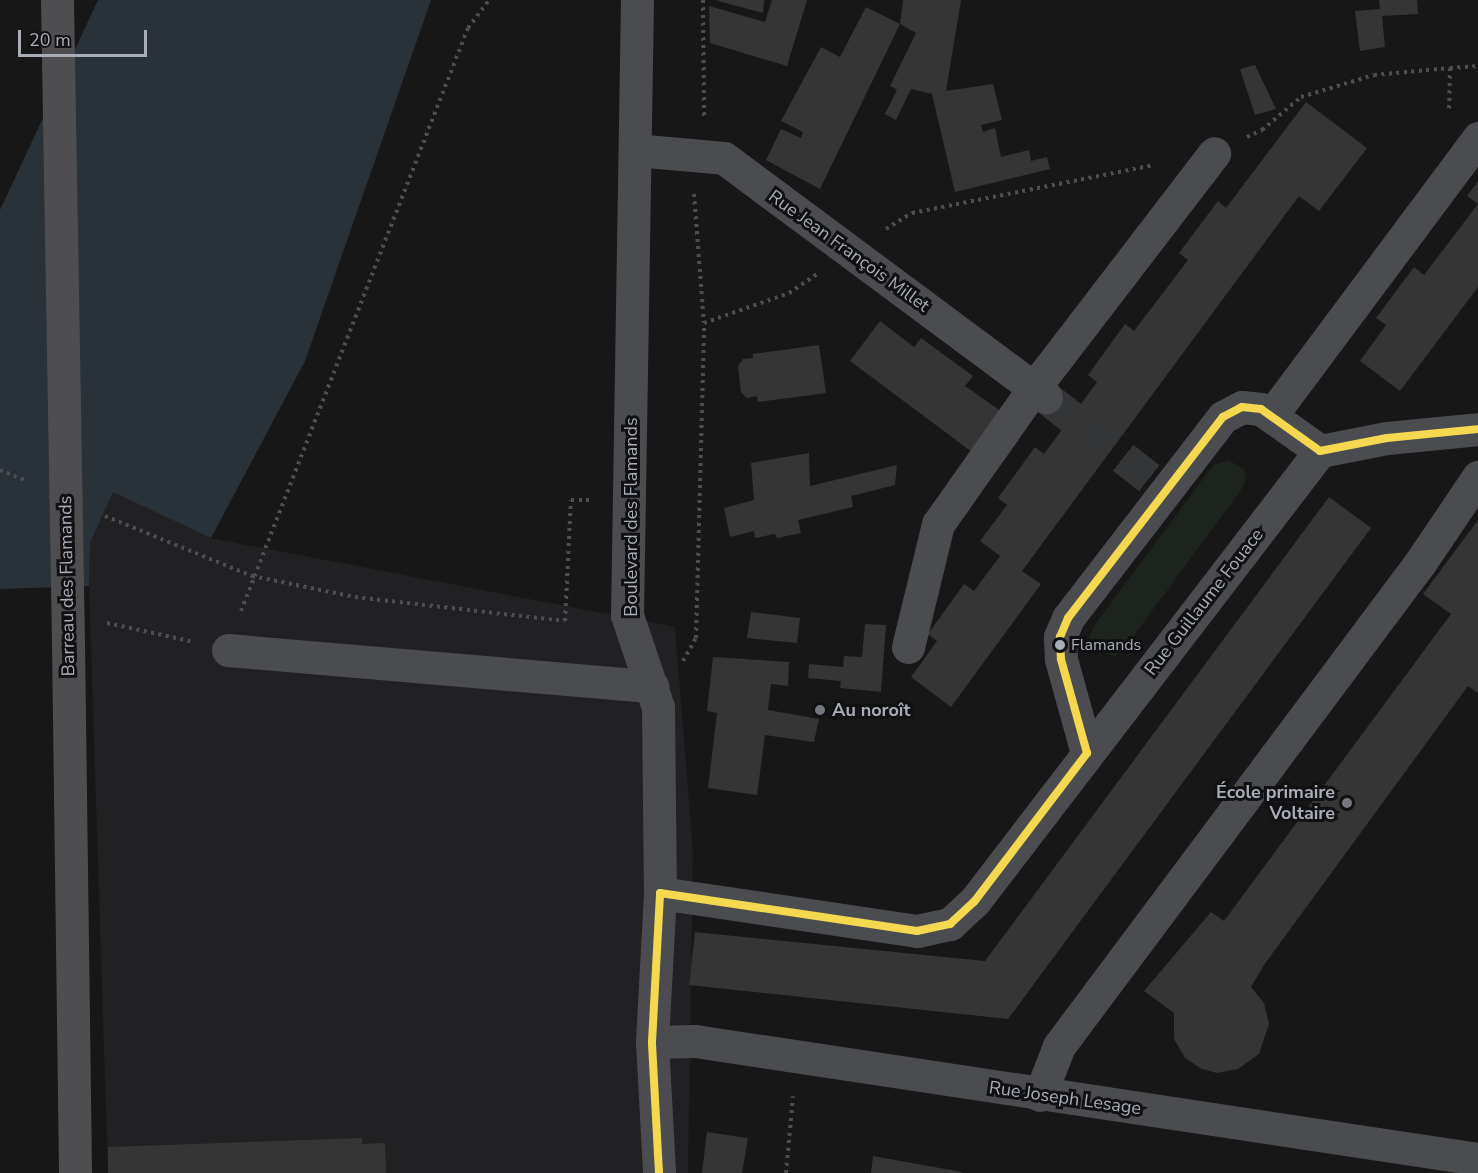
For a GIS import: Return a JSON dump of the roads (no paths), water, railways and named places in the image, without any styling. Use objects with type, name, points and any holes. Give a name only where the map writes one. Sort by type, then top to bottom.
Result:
[{"type":"highway","name":"Barreau des Flamands","points":[[57,0],[75,1173]]},
{"type":"street","name":"Boulevard des Flamands","points":[[637,0],[627,615],[655,696],[660,893],[652,1042],[659,1173]]},
{"type":"street","points":[[1270,416],[1478,138]]},
{"type":"street","name":"Rue Jean François Millet","points":[[635,150],[724,158],[1040,392]]},
{"type":"street","points":[[908,647],[938,524],[1040,392],[1214,153]]},
{"type":"street","points":[[1087,753],[1061,659],[1060,637],[1068,618],[1222,417],[1242,407],[1261,409],[1320,451],[1387,438],[1478,429]]},
{"type":"street","name":"Rue Guillaume Fouace","points":[[660,893],[917,931],[950,924],[974,902],[1320,451]]},
{"type":"street","points":[[1040,1095],[1059,1046],[1420,563],[1478,477]]},
{"type":"street","points":[[228,650],[655,696]]},
{"type":"street","name":"Rue Joseph Lesage","points":[[652,1042],[695,1041],[1040,1095],[1478,1159]]},
{"type":"tunnel","points":[[1046,397],[1165,490]]},
{"type":"place","name":"Flamands","points":[[1060,645]]},
{"type":"place","name":"Au noroît","points":[[820,710]]},
{"type":"place","name":"École primaire Voltaire","points":[[1347,803]]}]
